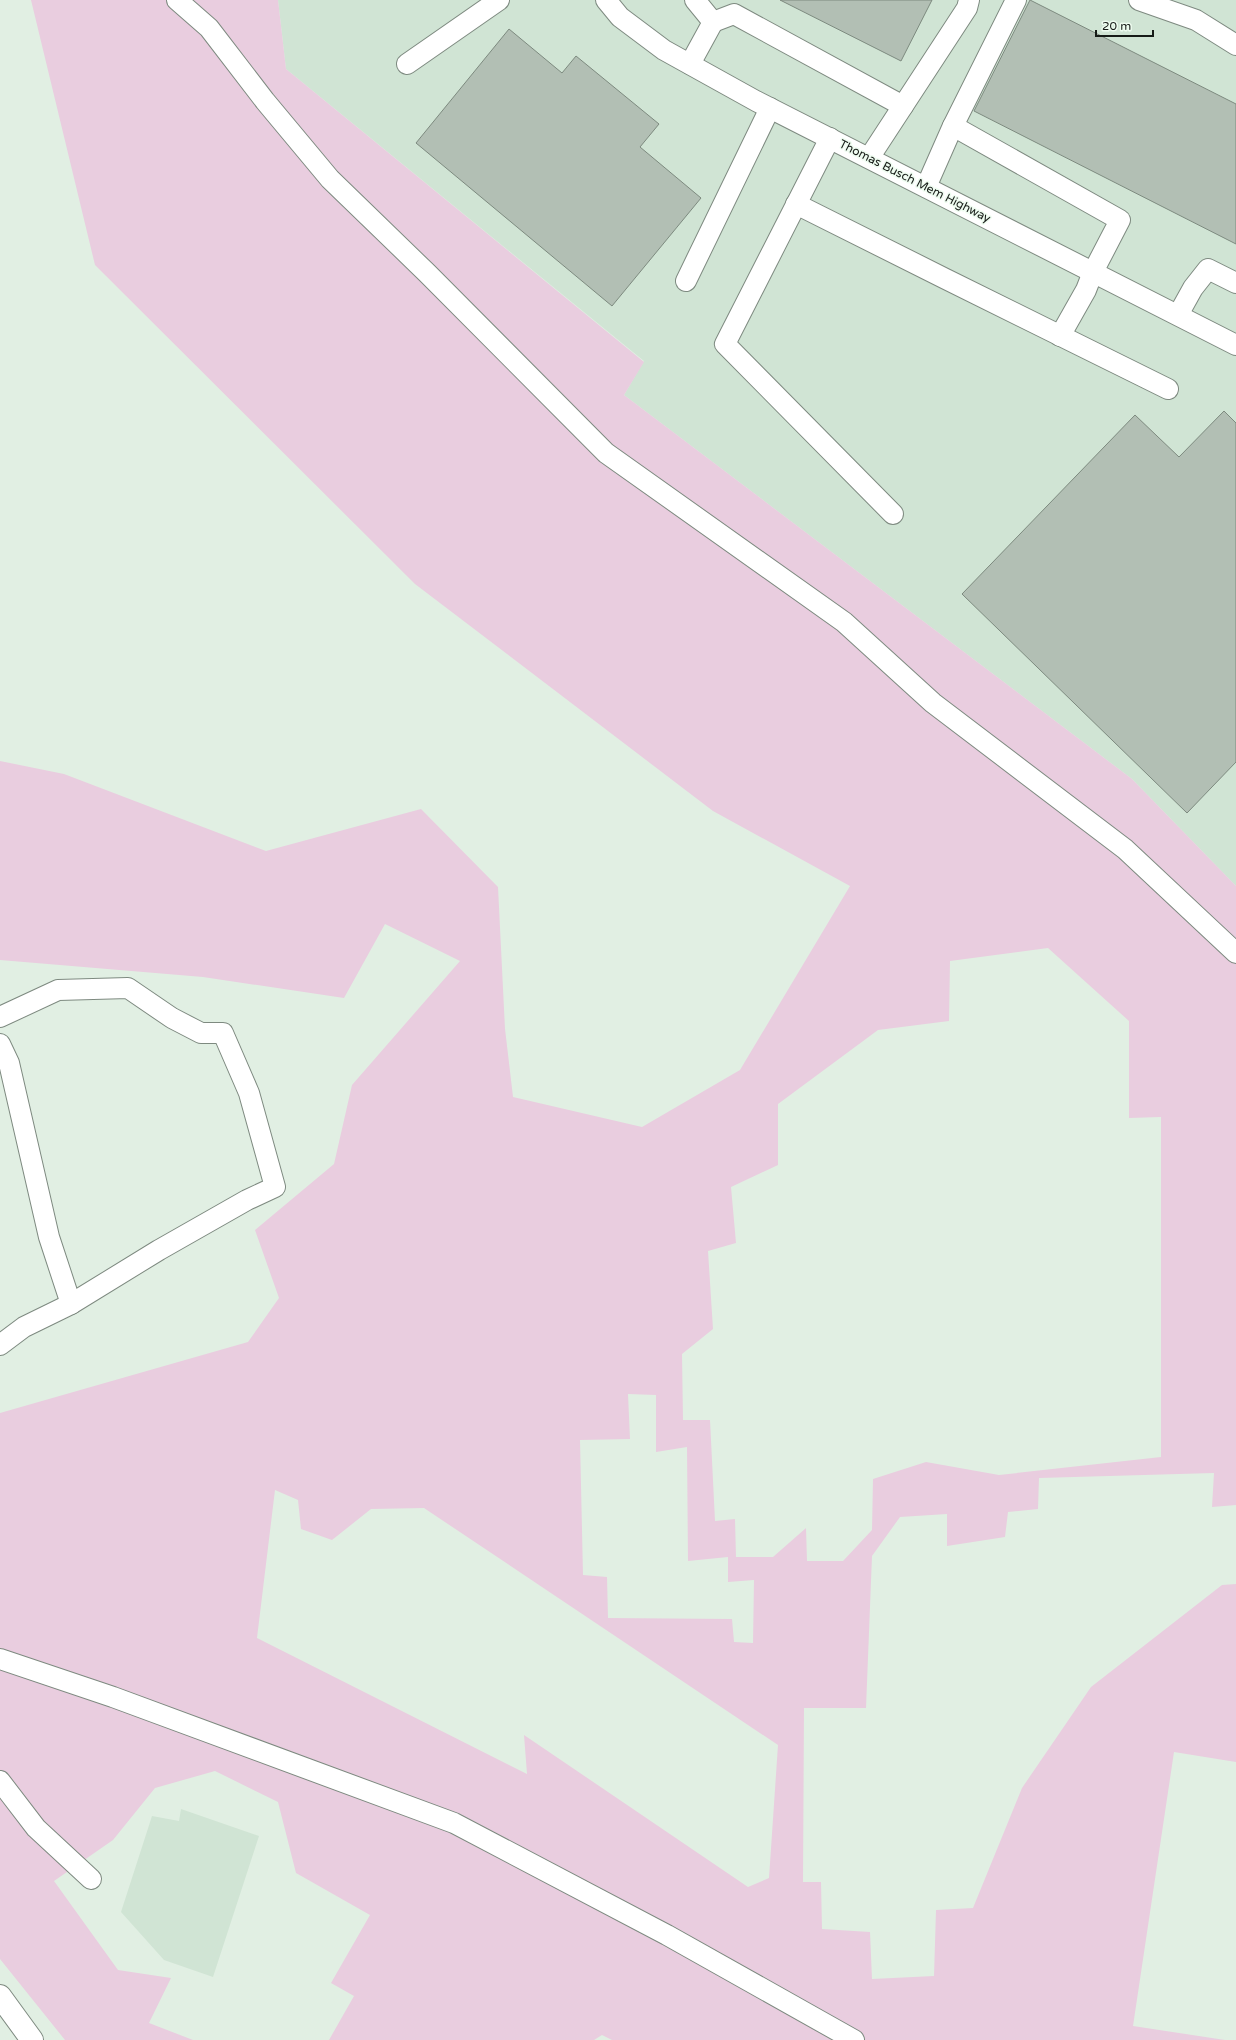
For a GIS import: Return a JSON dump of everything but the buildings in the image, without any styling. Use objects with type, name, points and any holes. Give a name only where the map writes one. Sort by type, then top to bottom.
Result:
[{"type":"main road","points":[[0,1996],[32,2040]]},
{"type":"street","points":[[177,0],[209,28],[265,101],[330,179],[433,278],[606,453],[844,622],[933,703],[1125,849],[1236,954]]},
{"type":"street","points":[[407,64],[498,0]]},
{"type":"street","name":"Thomas Busch Mem Highway","points":[[606,0],[620,17],[664,50],[770,108],[1236,345]]},
{"type":"street","points":[[695,0],[713,22]]},
{"type":"street","points":[[869,158],[967,8],[969,0]]},
{"type":"street","points":[[926,187],[953,126],[1016,0]]},
{"type":"street","points":[[1139,0],[1196,20],[1236,45]]},
{"type":"street","points":[[690,64],[713,22],[734,14],[903,106]]},
{"type":"street","points":[[686,281],[770,108]]},
{"type":"street","points":[[953,126],[1120,220],[1093,272],[1086,290],[1060,336]]},
{"type":"street","points":[[830,138],[725,344],[893,514]]},
{"type":"street","points":[[796,204],[915,262],[967,291],[1168,389]]},
{"type":"street","points":[[1178,315],[1193,288],[1208,269],[1236,283]]},
{"type":"street","points":[[0,1017],[58,990],[128,988],[172,1018],[201,1033],[223,1033],[249,1093],[275,1187],[247,1200],[159,1250],[71,1304],[24,1327],[0,1345]]},
{"type":"street","points":[[0,1044],[8,1063],[49,1237],[71,1304]]},
{"type":"street","points":[[0,1659],[113,1697],[454,1823],[667,1935],[854,2040]]},
{"type":"street","points":[[0,1781],[36,1828],[91,1879]]},
{"type":"shaded area","points":[[31,0],[278,0],[286,69],[644,362],[624,395],[1132,779],[1236,886],[1236,1505],[1212,1507],[1214,1473],[1039,1478],[1038,1509],[1008,1512],[1005,1537],[947,1546],[947,1514],[900,1517],[872,1556],[866,1708],[804,1708],[803,1882],[821,1882],[822,1929],[870,1932],[872,1979],[934,1976],[936,1910],[973,1908],[1022,1788],[1091,1687],[1222,1585],[1236,1584],[1236,1762],[1174,1752],[1133,2026],[1225,2040],[612,2040],[602,2035],[594,2040],[329,2040],[354,1996],[331,1983],[370,1915],[296,1873],[278,1802],[215,1771],[155,1788],[113,1840],[54,1881],[118,1970],[171,1978],[149,2023],[193,2040],[65,2040],[0,1959],[0,1413],[248,1342],[279,1298],[255,1230],[334,1164],[352,1085],[460,961],[385,924],[344,998],[203,977],[0,960],[0,761],[64,774],[266,851],[421,809],[498,887],[505,1029],[513,1097],[642,1127],[740,1070],[850,886],[713,811],[415,584],[95,265]],"holes":[[[1048,948],[1129,1021],[1129,1118],[1161,1117],[1161,1457],[999,1475],[926,1462],[873,1479],[872,1530],[843,1561],[807,1561],[806,1528],[773,1557],[736,1557],[735,1519],[715,1521],[710,1420],[683,1420],[682,1354],[713,1329],[708,1251],[736,1243],[731,1187],[778,1165],[778,1104],[878,1030],[949,1021],[950,961]],[[628,1394],[656,1395],[656,1452],[687,1447],[688,1561],[728,1557],[728,1582],[754,1580],[753,1643],[734,1642],[732,1619],[608,1618],[607,1577],[583,1575],[580,1440],[630,1439]],[[275,1490],[298,1500],[301,1529],[332,1540],[371,1509],[424,1508],[778,1745],[769,1878],[748,1887],[524,1735],[527,1774],[257,1638]]]},
{"type":"shaded area","points":[[278,0],[1236,0],[1236,886],[1132,779],[624,395],[644,361],[286,69]]},
{"type":"shaded area","points":[[181,1809],[259,1836],[213,1977],[164,1960],[121,1912],[152,1816],[179,1821]]}]
